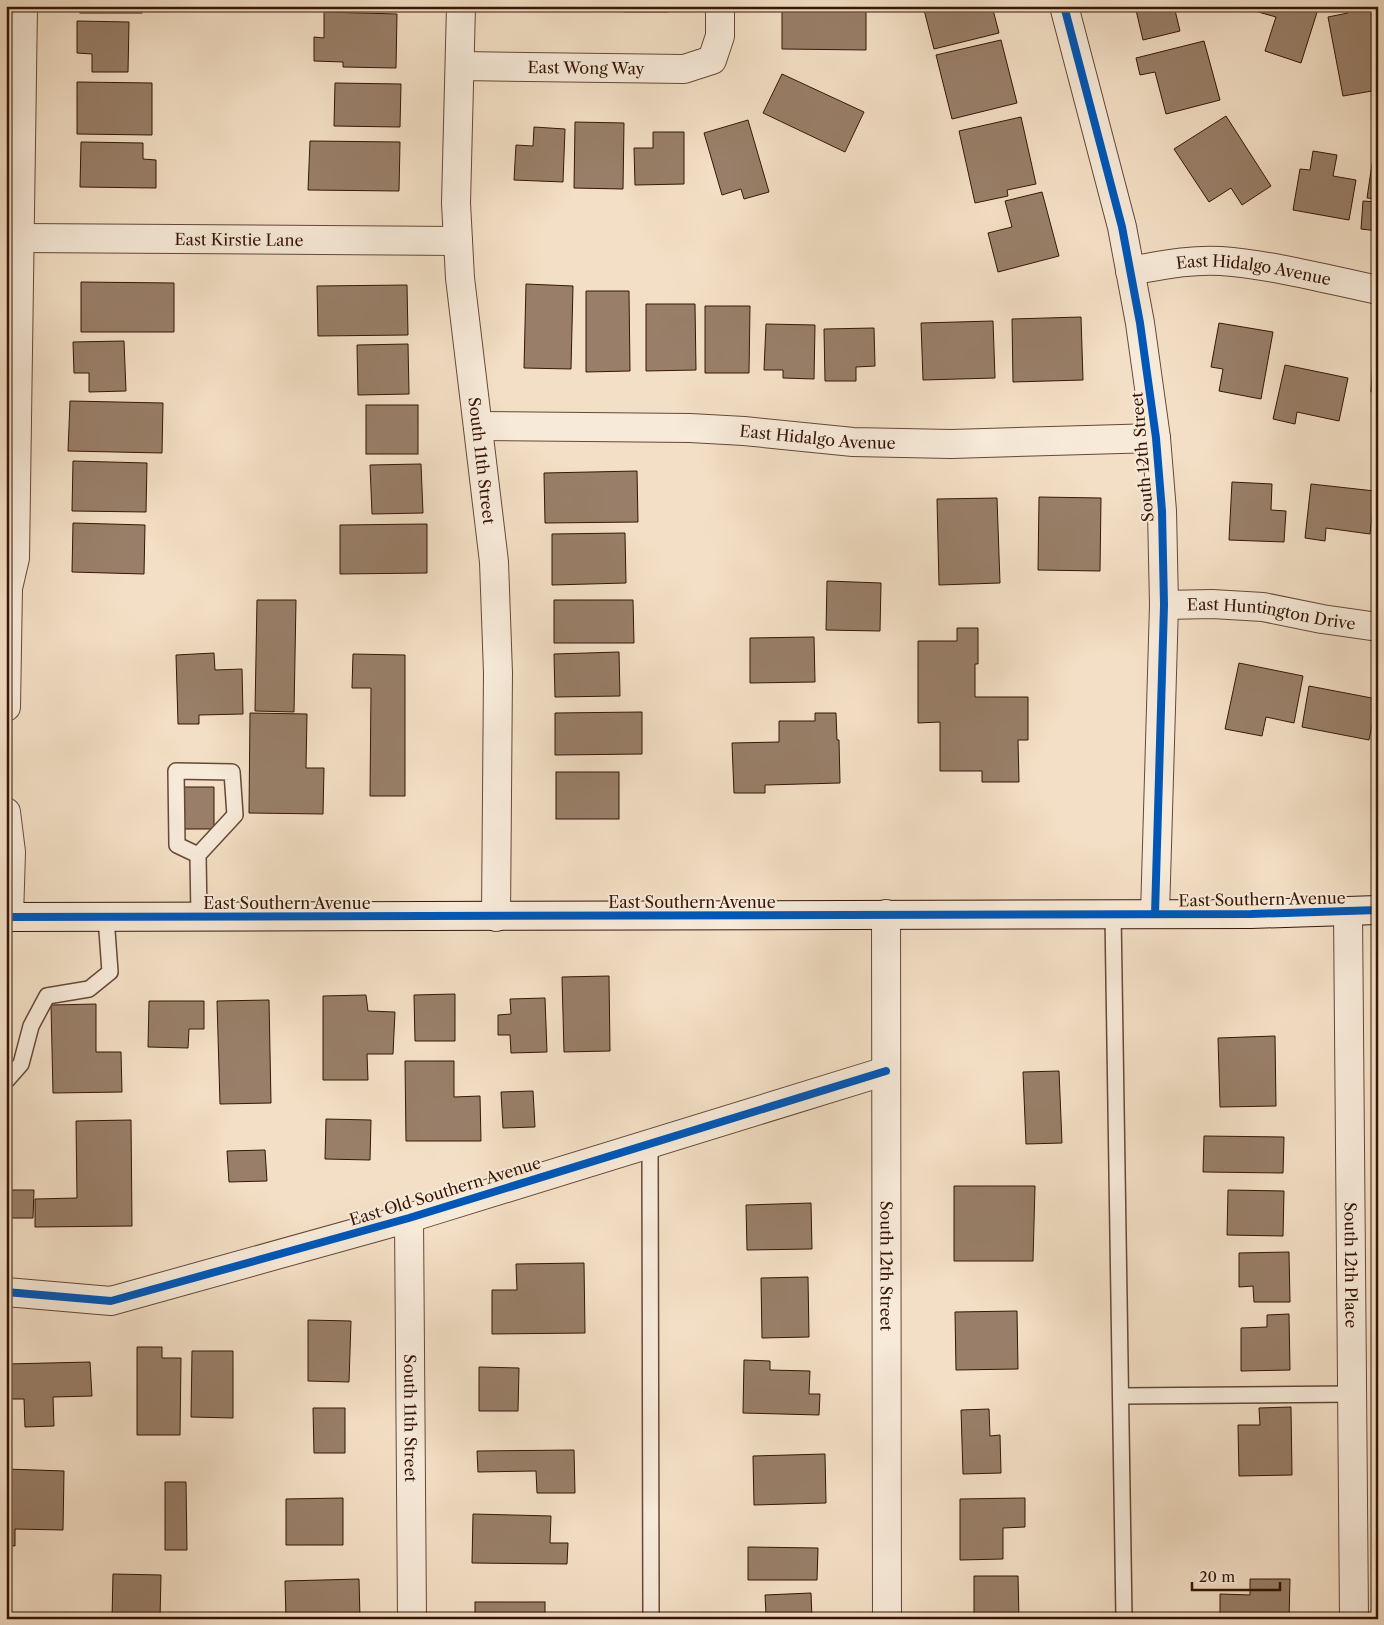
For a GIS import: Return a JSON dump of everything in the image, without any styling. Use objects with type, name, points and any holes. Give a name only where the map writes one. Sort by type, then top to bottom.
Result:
[{"type":"street","points":[[6,707],[7,588],[15,558],[23,6]]},
{"type":"street","name":"South 11th Street","points":[[461,6],[456,203],[460,278],[494,562],[498,683],[496,917]]},
{"type":"street","name":"East Wong Way","points":[[460,66],[684,70],[712,60],[720,36],[720,6]]},
{"type":"street","name":"South 12th Street","points":[[1064,6],[1122,226],[1140,323],[1156,438],[1162,511],[1164,605],[1155,914]]},
{"type":"street","name":"East Kirstie Lane","points":[[20,238],[458,240]]},
{"type":"street","name":"East Hidalgo Avenue","points":[[1130,272],[1171,264],[1219,261],[1271,268],[1378,290]]},
{"type":"street","name":"East Hidalgo Avenue","points":[[478,426],[690,428],[744,431],[854,442],[941,444],[1156,438]]},
{"type":"street","name":"East Huntington Drive","points":[[1164,605],[1212,604],[1263,607],[1322,619],[1378,627]]},
{"type":"street","points":[[6,812],[11,852],[8,917]]},
{"type":"street","name":"East Southern Avenue","points":[[8,917],[1251,914],[1378,910]]},
{"type":"street","name":"South 12th Place","points":[[1348,911],[1354,1619]]},
{"type":"street","name":"South 12th Street","points":[[886,914],[887,1619]]},
{"type":"street","name":"East Old Southern Avenue","points":[[6,1292],[111,1301],[409,1218],[886,1071]]},
{"type":"street","name":"South 11th Street","points":[[409,1218],[412,1619]]},
{"type":"lane","points":[[198,855],[177,845],[176,770],[232,772],[235,815],[198,855],[198,917]]},
{"type":"lane","points":[[1113,914],[1124,1619]]},
{"type":"lane","points":[[6,1081],[21,1064],[31,1026],[47,996],[89,989],[110,972],[106,917]]},
{"type":"lane","points":[[650,1144],[651,1619]]},
{"type":"lane","points":[[1122,1396],[1352,1394]]},
{"type":"building","points":[[80,6],[142,6],[142,13],[80,13]]},
{"type":"building","points":[[511,6],[553,6],[553,11],[511,11]]},
{"type":"building","points":[[564,6],[613,6],[613,10],[564,10]]},
{"type":"building","points":[[624,6],[667,6],[667,12],[624,12]]},
{"type":"building","points":[[782,6],[866,6],[866,50],[782,49]]},
{"type":"building","points":[[923,6],[992,6],[999,33],[934,49]]},
{"type":"building","points":[[1135,6],[1174,6],[1180,31],[1143,40]]},
{"type":"building","points":[[1252,6],[1319,6],[1301,63],[1265,51],[1276,17],[1251,10]]},
{"type":"building","points":[[1347,6],[1378,6],[1378,90],[1343,96],[1328,17],[1348,13]]},
{"type":"building","points":[[324,12],[397,14],[396,68],[343,67],[343,62],[314,61],[314,37],[324,38]]},
{"type":"building","points":[[77,21],[129,22],[128,72],[92,72],[92,54],[77,53]]},
{"type":"building","points":[[1001,40],[1017,103],[952,119],[936,55]]},
{"type":"building","points":[[1204,41],[1220,100],[1166,114],[1155,72],[1140,75],[1136,58]]},
{"type":"building","points":[[782,74],[864,112],[845,152],[763,113]]},
{"type":"building","points":[[77,82],[152,83],[152,135],[77,134]]},
{"type":"building","points":[[335,83],[401,84],[400,127],[334,126]]},
{"type":"building","points":[[1226,116],[1271,186],[1242,205],[1231,188],[1209,202],[1174,149]]},
{"type":"building","points":[[1021,117],[1036,184],[1007,190],[1008,196],[975,203],[959,131]]},
{"type":"building","points":[[748,120],[769,192],[744,199],[741,189],[722,195],[704,133]]},
{"type":"building","points":[[575,122],[624,123],[623,189],[574,188]]},
{"type":"building","points":[[534,127],[565,129],[563,182],[514,180],[516,145],[533,146]]},
{"type":"building","points":[[653,132],[684,132],[684,184],[635,185],[634,148],[653,148]]},
{"type":"building","points":[[310,141],[400,142],[399,191],[308,190]]},
{"type":"building","points":[[81,142],[143,143],[143,159],[156,160],[156,188],[80,187]]},
{"type":"building","points":[[1313,151],[1337,155],[1333,176],[1356,180],[1349,220],[1293,210],[1300,169],[1310,170]]},
{"type":"building","points":[[1373,157],[1378,158],[1378,199],[1367,198]]},
{"type":"building","points":[[1042,192],[1059,256],[998,272],[988,233],[1012,227],[1005,201]]},
{"type":"building","points":[[1363,201],[1378,202],[1378,231],[1361,229]]},
{"type":"building","points":[[81,282],[174,283],[174,332],[81,332]]},
{"type":"building","points":[[526,284],[573,286],[571,369],[524,368]]},
{"type":"building","points":[[407,285],[408,335],[318,336],[317,286]]},
{"type":"building","points":[[586,291],[629,291],[630,371],[586,372]]},
{"type":"building","points":[[646,304],[695,304],[696,370],[646,371]]},
{"type":"building","points":[[705,306],[750,306],[749,373],[705,373]]},
{"type":"building","points":[[1081,317],[1083,380],[1013,382],[1012,319]]},
{"type":"building","points":[[993,321],[995,378],[923,380],[921,323]]},
{"type":"building","points":[[1219,323],[1273,332],[1261,399],[1219,391],[1223,369],[1211,367]]},
{"type":"building","points":[[766,324],[815,325],[814,379],[783,378],[783,370],[764,370]]},
{"type":"building","points":[[874,328],[875,366],[856,367],[856,381],[825,381],[824,329]]},
{"type":"building","points":[[124,341],[126,391],[89,392],[89,373],[74,373],[73,342]]},
{"type":"building","points":[[408,344],[409,394],[358,395],[357,345]]},
{"type":"building","points":[[1373,359],[1378,359],[1378,392],[1371,392]]},
{"type":"building","points":[[1285,365],[1348,378],[1339,421],[1297,412],[1295,424],[1273,419]]},
{"type":"building","points":[[70,401],[163,403],[162,453],[68,451]]},
{"type":"building","points":[[366,405],[418,405],[418,454],[366,454]]},
{"type":"building","points":[[73,461],[147,463],[146,512],[72,511]]},
{"type":"building","points":[[421,464],[423,513],[372,514],[370,465]]},
{"type":"building","points":[[637,471],[638,522],[545,523],[544,473]]},
{"type":"building","points":[[1232,482],[1272,484],[1271,510],[1286,511],[1284,542],[1229,540]]},
{"type":"building","points":[[1311,484],[1375,491],[1370,534],[1326,528],[1325,541],[1305,538]]},
{"type":"building","points":[[1039,497],[1101,498],[1100,571],[1038,570]]},
{"type":"building","points":[[997,498],[1000,583],[939,585],[937,499]]},
{"type":"building","points":[[73,523],[145,525],[144,574],[72,572]]},
{"type":"building","points":[[427,524],[427,573],[340,574],[340,525]]},
{"type":"building","points":[[625,533],[626,583],[552,585],[552,534]]},
{"type":"building","points":[[827,581],[881,583],[880,631],[826,630]]},
{"type":"building","points":[[257,600],[296,600],[294,712],[255,711]]},
{"type":"building","points":[[554,600],[633,600],[634,643],[554,643]]},
{"type":"building","points":[[957,628],[978,628],[978,664],[975,664],[975,697],[1028,697],[1028,740],[1018,740],[1019,782],[982,782],[982,771],[940,771],[940,722],[918,723],[918,641],[957,641]]},
{"type":"building","points":[[814,637],[815,682],[750,683],[750,638]]},
{"type":"building","points":[[619,652],[620,696],[555,697],[554,654]]},
{"type":"building","points":[[214,653],[215,670],[242,669],[243,714],[199,715],[199,724],[178,724],[176,655]]},
{"type":"building","points":[[353,654],[405,655],[405,796],[370,796],[371,688],[352,688]]},
{"type":"building","points":[[1239,663],[1303,676],[1294,723],[1266,717],[1262,736],[1225,729]]},
{"type":"building","points":[[1309,686],[1377,699],[1369,740],[1302,727]]},
{"type":"building","points":[[642,712],[642,754],[555,755],[555,713]]},
{"type":"building","points":[[250,713],[307,714],[306,768],[324,768],[323,814],[249,813]]},
{"type":"building","points":[[815,713],[836,713],[840,783],[765,785],[765,793],[734,793],[732,743],[779,742],[779,721],[815,721]]},
{"type":"building","points":[[556,772],[619,772],[619,819],[556,819]]},
{"type":"building","points":[[183,787],[214,787],[214,829],[184,829]]},
{"type":"building","points":[[609,976],[610,1051],[564,1052],[562,977]]},
{"type":"building","points":[[455,994],[455,1041],[415,1041],[414,995]]},
{"type":"building","points":[[366,995],[368,1011],[395,1012],[393,1054],[367,1054],[368,1080],[323,1080],[323,996]]},
{"type":"building","points":[[545,998],[547,1052],[511,1053],[510,1035],[498,1035],[498,1015],[511,1014],[510,999]]},
{"type":"building","points":[[269,1000],[271,1103],[220,1104],[217,1001]]},
{"type":"building","points":[[149,1001],[204,1001],[204,1029],[189,1029],[188,1048],[148,1047]]},
{"type":"building","points":[[96,1004],[96,1052],[121,1052],[122,1092],[53,1093],[51,1005]]},
{"type":"building","points":[[1275,1036],[1276,1106],[1220,1107],[1218,1038]]},
{"type":"building","points":[[405,1061],[454,1061],[454,1097],[480,1096],[481,1141],[406,1141]]},
{"type":"building","points":[[1059,1071],[1062,1143],[1026,1144],[1023,1072]]},
{"type":"building","points":[[533,1091],[535,1127],[503,1128],[501,1092]]},
{"type":"building","points":[[326,1119],[371,1120],[370,1160],[325,1159]]},
{"type":"building","points":[[131,1120],[132,1226],[35,1227],[35,1199],[77,1198],[76,1121]]},
{"type":"building","points":[[1204,1136],[1284,1137],[1283,1173],[1203,1172]]},
{"type":"building","points":[[265,1150],[267,1181],[229,1182],[227,1151]]},
{"type":"building","points":[[954,1186],[1035,1186],[1033,1261],[954,1261]]},
{"type":"building","points":[[6,1190],[34,1190],[33,1218],[6,1218]]},
{"type":"building","points":[[1228,1190],[1284,1191],[1283,1236],[1227,1235]]},
{"type":"building","points":[[811,1203],[812,1249],[747,1250],[746,1205]]},
{"type":"building","points":[[1289,1252],[1290,1302],[1254,1302],[1253,1286],[1239,1287],[1239,1253]]},
{"type":"building","points":[[584,1263],[585,1333],[492,1334],[492,1290],[517,1290],[516,1264]]},
{"type":"building","points":[[808,1277],[809,1337],[762,1338],[761,1278]]},
{"type":"building","points":[[1017,1311],[1018,1369],[956,1370],[955,1312]]},
{"type":"building","points":[[1289,1314],[1290,1370],[1241,1371],[1241,1328],[1267,1327],[1267,1315]]},
{"type":"building","points":[[308,1320],[351,1321],[349,1382],[308,1381]]},
{"type":"building","points":[[137,1347],[162,1347],[162,1358],[181,1358],[180,1435],[137,1435]]},
{"type":"building","points":[[192,1351],[233,1351],[233,1418],[191,1417]]},
{"type":"building","points":[[744,1360],[770,1361],[770,1370],[810,1371],[809,1394],[820,1394],[819,1415],[743,1413]]},
{"type":"building","points":[[90,1362],[92,1396],[53,1397],[54,1426],[25,1427],[24,1399],[8,1399],[7,1364]]},
{"type":"building","points":[[479,1367],[519,1368],[518,1411],[479,1411]]},
{"type":"building","points":[[1291,1407],[1292,1475],[1239,1476],[1238,1425],[1260,1425],[1259,1408]]},
{"type":"building","points":[[313,1408],[345,1408],[345,1453],[314,1453]]},
{"type":"building","points":[[989,1409],[990,1436],[1000,1435],[1001,1473],[963,1474],[961,1410]]},
{"type":"building","points":[[574,1450],[575,1493],[537,1493],[536,1471],[478,1472],[477,1451]]},
{"type":"building","points":[[825,1454],[826,1503],[754,1505],[753,1456]]},
{"type":"building","points":[[6,1469],[64,1471],[63,1530],[15,1529],[15,1546],[6,1545]]},
{"type":"building","points":[[165,1482],[186,1482],[187,1550],[165,1550]]},
{"type":"building","points":[[343,1498],[343,1545],[286,1545],[286,1499]]},
{"type":"building","points":[[1025,1498],[1025,1527],[1003,1528],[1003,1559],[960,1560],[960,1499]]},
{"type":"building","points":[[473,1514],[551,1516],[550,1543],[568,1543],[567,1564],[472,1563]]},
{"type":"building","points":[[748,1547],[818,1548],[817,1580],[748,1580]]},
{"type":"building","points":[[113,1574],[161,1575],[160,1619],[112,1619]]},
{"type":"building","points":[[974,1576],[1018,1576],[1019,1619],[974,1619]]},
{"type":"building","points":[[359,1579],[360,1619],[286,1619],[285,1581]]},
{"type":"building","points":[[1250,1579],[1290,1579],[1289,1619],[1220,1619],[1220,1594],[1250,1595]]},
{"type":"building","points":[[811,1593],[812,1619],[744,1619],[744,1615],[766,1614],[765,1595]]},
{"type":"building","points":[[475,1602],[545,1602],[545,1619],[475,1619]]},
{"type":"cycle path","points":[[1064,6],[1122,227],[1140,323],[1156,438],[1162,511],[1164,605],[1155,914]]},
{"type":"cycle path","points":[[6,917],[1251,914],[1378,910]]},
{"type":"cycle path","points":[[6,1292],[111,1301],[409,1218],[886,1071]]}]
